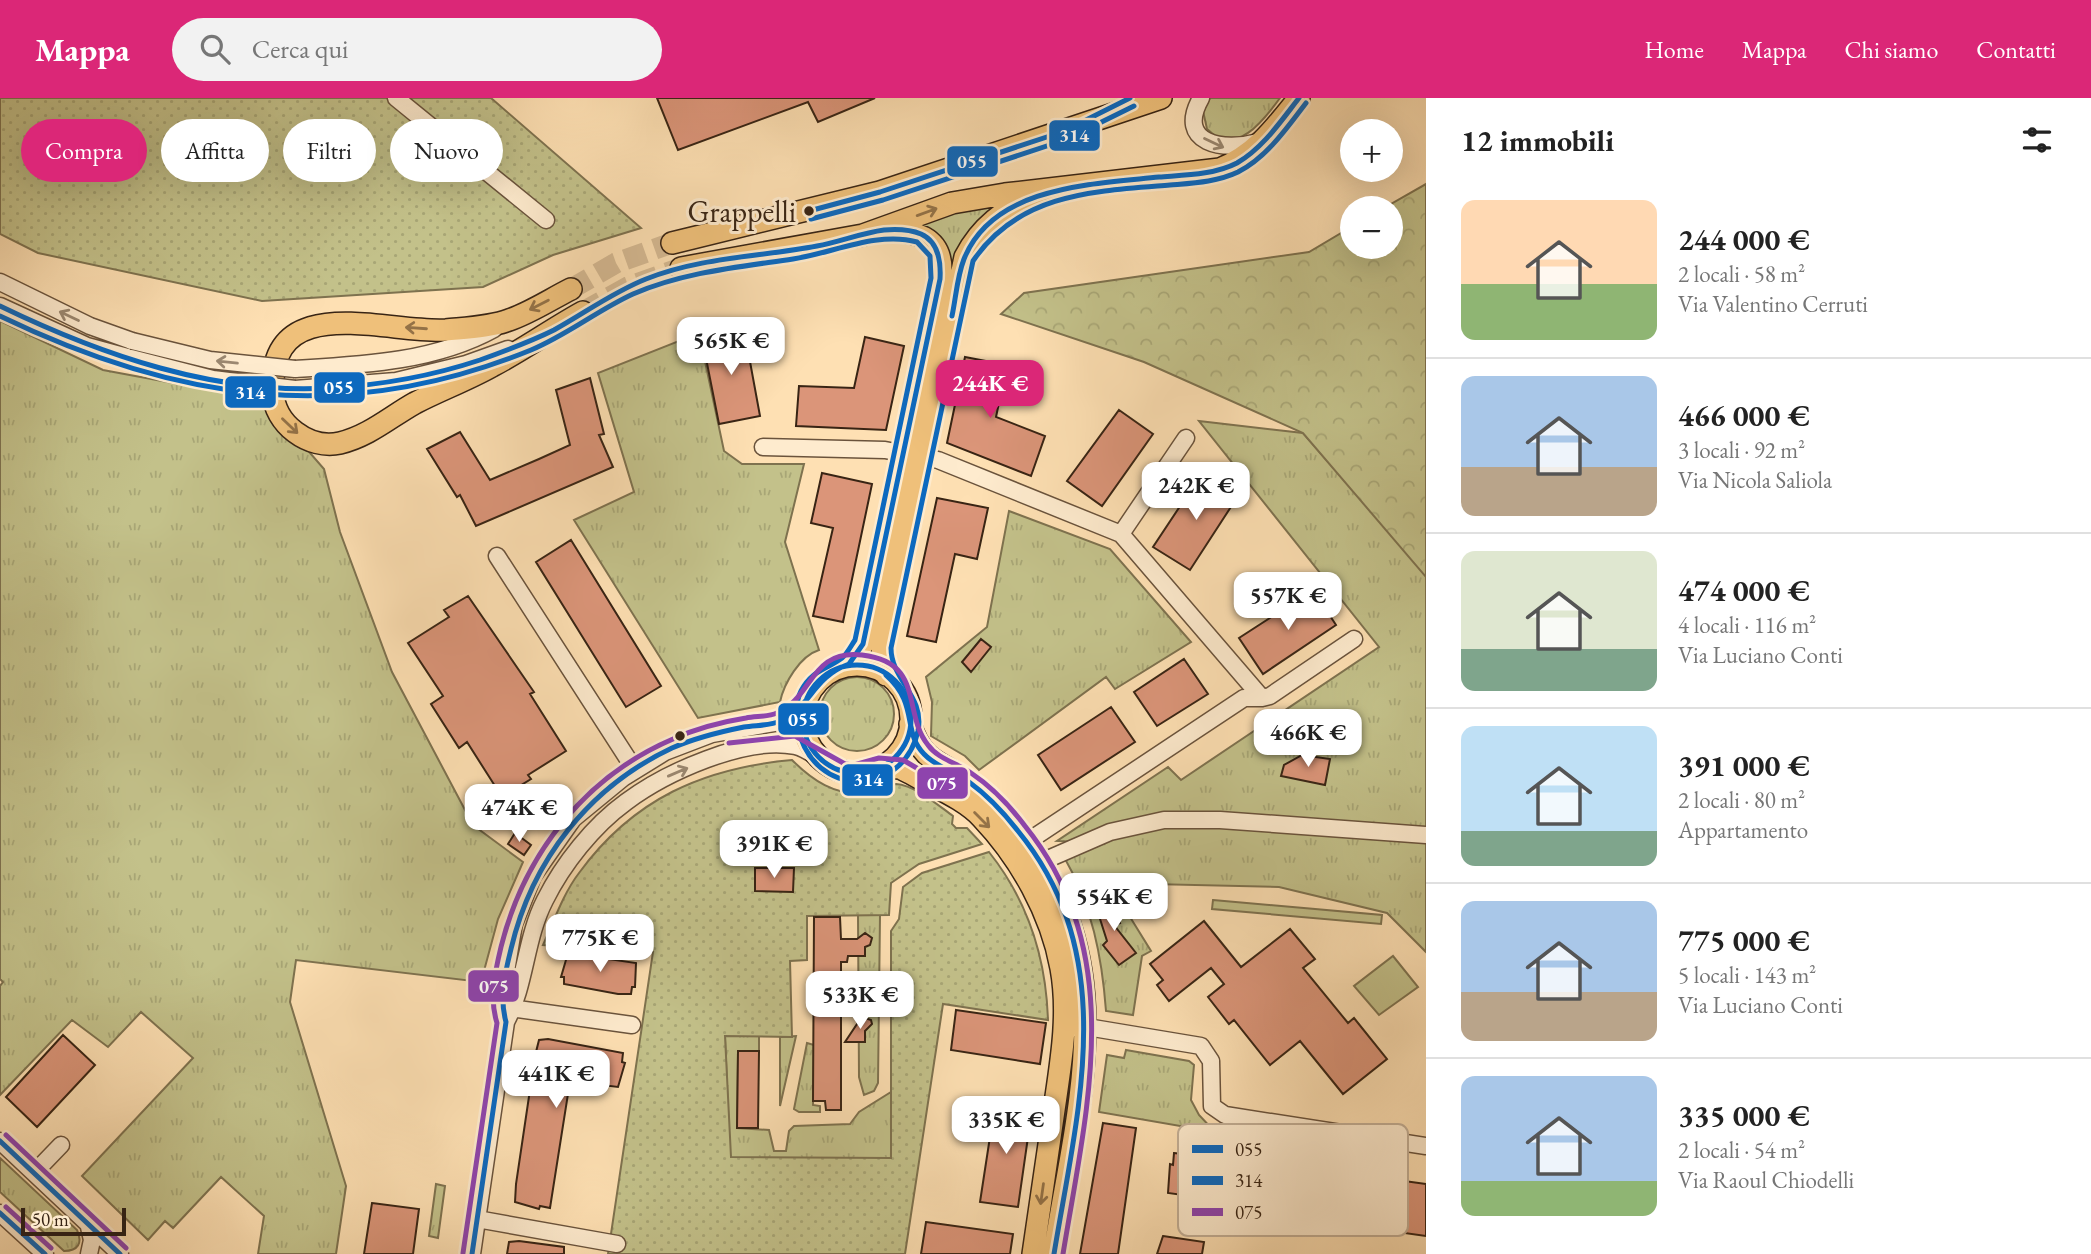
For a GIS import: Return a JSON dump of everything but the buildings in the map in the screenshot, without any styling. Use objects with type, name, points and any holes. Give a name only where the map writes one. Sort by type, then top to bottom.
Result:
[{"type":"main road","points":[[672,243],[855,199],[1161,98]]},
{"type":"main road","points":[[863,235],[952,203],[1220,169],[1251,153],[1267,139],[1299,98]]},
{"type":"main road","points":[[849,664],[863,644],[912,455],[949,281],[970,246],[995,219],[1022,202],[1081,186]]},
{"type":"main road","points":[[681,268],[904,230],[921,234],[938,252],[949,281]]},
{"type":"main road","points":[[571,289],[508,321],[443,330],[328,322],[304,329],[289,340],[277,359],[272,393],[276,407],[294,432],[313,441],[338,443],[366,434],[414,404],[507,358],[532,340],[583,312]]},
{"type":"main road","points":[[886,675],[882,648],[912,455]]},
{"type":"main road","points":[[1033,1254],[1064,1029],[1061,969],[1053,937],[1033,890],[1012,855],[981,816],[900,768],[880,767],[855,774],[842,772],[823,761],[813,749],[807,734],[807,698],[814,683],[836,667],[862,664],[886,675],[906,700],[916,744],[924,754],[974,785],[1027,842],[1041,862],[1075,935],[1082,968],[1086,1028],[1054,1254]]},
{"type":"main road","points":[[880,767],[901,750],[910,724]]},
{"type":"street","points":[[396,98],[546,220]]},
{"type":"street","points":[[1062,132],[1130,98]]},
{"type":"street","points":[[1200,98],[1194,121],[1199,135],[1209,144],[1228,149],[1267,139]]},
{"type":"street","points":[[0,282],[90,326],[132,341],[210,360],[295,369],[375,364],[425,354],[480,337],[508,321]]},
{"type":"street","points":[[0,306],[87,346],[213,379],[295,388],[396,381],[466,364],[532,340]]},
{"type":"street","points":[[1121,534],[1186,438]]},
{"type":"street","points":[[763,447],[912,455],[938,460],[1121,534],[1262,698]]},
{"type":"street","points":[[497,556],[629,774],[636,796]]},
{"type":"street","points":[[1027,842],[1244,698],[1270,696],[1354,639]]},
{"type":"street","points":[[472,1254],[507,1013],[516,919],[533,876],[573,819],[629,774],[688,742],[779,722],[807,698]]},
{"type":"street","points":[[507,1013],[544,902],[587,839],[636,796],[667,777],[720,755],[745,749],[793,746],[823,761]]},
{"type":"street","points":[[1041,862],[1101,835],[1164,820],[1220,820],[1426,835]]},
{"type":"street","points":[[507,1013],[632,1026]]},
{"type":"street","points":[[1064,1029],[1086,1028],[1201,1046],[1211,1061],[1212,1106],[1224,1115],[1283,1124]]},
{"type":"street","points":[[0,1141],[120,1254]]},
{"type":"street","points":[[1408,1143],[1426,1146]]},
{"type":"street","points":[[34,1173],[61,1145]]},
{"type":"street","points":[[0,1213],[7,1226],[44,1254]]},
{"type":"street","points":[[477,1219],[617,1244]]},
{"type":"street","points":[[89,1227],[92,1240],[89,1254]]},
{"type":"green space","points":[[0,98],[491,98],[641,228],[553,255],[483,287],[262,301],[38,253],[0,234]]},
{"type":"green space","points":[[1210,98],[1280,98],[1248,133],[1239,138],[1228,139],[1218,137],[1207,129],[1203,111]]},
{"type":"green space","points":[[1426,184],[1426,577],[1303,433],[1144,362],[1001,314],[1024,293],[1309,252],[1340,234],[1340,259],[1403,259],[1403,197]]},
{"type":"green space","points":[[999,201],[952,273],[915,224]]},
{"type":"green space","points":[[0,321],[103,370],[264,400],[324,469],[340,532],[392,672],[473,825],[523,862],[498,919],[481,982],[296,960],[290,1002],[346,1186],[336,1254],[258,1254],[264,1216],[221,1177],[173,1228],[165,1221],[148,1240],[82,1176],[193,1058],[141,1012],[108,1047],[72,1020],[0,1095],[0,986],[3,982],[0,979]]},
{"type":"green space","points":[[699,333],[724,451],[742,464],[804,464],[785,542],[819,650],[799,664],[785,687],[780,702],[698,718],[574,520],[634,492],[598,373]]},
{"type":"green space","points":[[1199,421],[1303,433],[1426,574],[1426,952],[1387,913],[1279,887],[1152,884],[1159,892],[1130,917],[1151,951],[1142,956],[1133,1015],[1106,1011],[1102,971],[1089,913],[1064,857],[1098,843],[1057,841],[1168,767],[1181,780],[1379,647]]},
{"type":"green space","points":[[1009,511],[1110,549],[1191,642],[1115,689],[1106,677],[979,770],[965,756],[931,736],[932,702],[926,677],[987,627]]},
{"type":"green space","points":[[850,677],[864,677],[878,683],[888,693],[894,714],[892,728],[878,745],[864,751],[850,751],[836,745],[826,735],[820,721],[820,707],[826,693],[836,683]]},
{"type":"green space","points":[[792,760],[816,780],[844,792],[865,793],[896,784],[911,788],[953,816],[952,824],[956,828],[967,828],[982,844],[919,864],[891,883],[889,915],[807,916],[807,960],[790,961],[792,1037],[725,1036],[731,1157],[891,1158],[891,931],[899,919],[903,887],[922,873],[989,852],[1014,890],[1032,931],[1043,974],[1048,1020],[943,1004],[905,1254],[608,1254],[653,952],[543,945],[563,899],[579,873],[600,847],[647,807],[700,780],[760,764]]},
{"type":"green space","points":[[1213,900],[1382,915],[1381,924],[1212,909]]},
{"type":"green space","points":[[858,915],[880,915],[878,1083],[874,1091],[864,1095],[859,1077]]},
{"type":"green space","points":[[1393,956],[1418,987],[1379,1015],[1354,986]]},
{"type":"green space","points":[[725,1036],[759,1036],[759,1051],[738,1052],[737,1128],[769,1130],[774,1151],[786,1151],[789,1131],[794,1126],[850,1124],[859,1112],[891,1092],[892,1158],[730,1158]]},
{"type":"green space","points":[[796,1036],[780,1106],[780,1037]]},
{"type":"green space","points":[[807,1043],[814,1045],[813,1105],[820,1106],[820,1112],[799,1112],[794,1109]]},
{"type":"green space","points":[[1126,1050],[1189,1061],[1194,1065],[1191,1100],[1207,1124],[1178,1126],[1099,1112],[1107,1055],[1124,1058]]},
{"type":"green space","points":[[0,1158],[77,1230],[79,1242],[76,1248],[64,1251],[0,1192]]},
{"type":"green space","points":[[436,1184],[445,1186],[438,1238],[429,1236]]},
{"type":"tunnel","points":[[571,289],[616,263],[672,243]]},
{"type":"tunnel","points":[[583,312],[628,287],[681,268]]},
{"type":"transit line","name":"055","points":[[809,211],[880,192],[1062,132],[1130,98]]},
{"type":"transit line","name":"055","points":[[952,316],[964,259],[978,235],[997,216],[1048,193],[1076,187],[1199,174],[1228,167],[1246,157],[1263,142],[1299,98]]},
{"type":"transit line","name":"314","points":[[0,316],[66,345],[132,368],[197,385],[262,394],[328,395],[395,389],[462,374],[531,350],[620,300],[672,280],[808,256],[871,241],[902,239],[917,242],[930,256],[931,278],[855,640],[842,658],[805,684],[796,709],[798,728],[807,751],[821,768],[839,778],[858,781],[877,778],[895,769],[909,753],[918,731],[917,708],[896,670],[891,648],[973,261],[992,238],[1013,221],[1061,200],[1114,190],[1205,182],[1238,172],[1267,150],[1306,103]]},
{"type":"transit line","name":"314","points":[[811,219],[883,200],[1065,140],[1134,106]]},
{"type":"transit line","name":"055","points":[[0,306],[119,355],[202,378],[287,388],[349,387],[425,375],[489,357],[545,334],[646,279],[688,266],[817,246],[884,230],[921,234],[935,247],[940,279],[863,644],[849,664]]},
{"type":"transit line","name":"075","points":[[463,1253],[497,1023],[493,995],[497,966],[511,913],[542,851],[562,823],[586,797],[641,755],[699,729],[777,713],[789,706],[832,659],[845,655],[862,655],[882,660],[895,668],[904,678],[920,732],[928,745],[937,754],[986,784],[1025,826],[1057,875],[1078,926],[1089,979],[1092,1033],[1082,1143],[1063,1254]]},
{"type":"transit line","name":"055","points":[[472,1254],[506,1022],[503,1003],[505,976],[521,916],[549,857],[590,805],[642,764],[698,738],[781,721],[799,708],[827,677],[849,664]]},
{"type":"transit line","name":"055","points":[[857,665],[887,674],[895,681],[902,689],[911,719],[902,749],[895,757],[887,764],[857,773],[827,764],[819,757],[812,749],[803,719],[812,689],[819,681],[827,674],[857,665]]},
{"type":"transit line","name":"055","points":[[886,675],[903,696],[917,745],[934,762],[976,787],[1013,824],[1050,879],[1070,930],[1081,982],[1084,1035],[1073,1144],[1054,1254]]},
{"type":"transit line","name":"075","points":[[729,743],[795,736],[845,764],[854,765],[879,758],[903,760],[958,792]]},
{"type":"transit line","name":"075","points":[[6,1135],[126,1248]]},
{"type":"transit line","name":"055","points":[[0,1141],[120,1254]]},
{"type":"transit line","name":"075","points":[[6,1207],[51,1248]]},
{"type":"transit line","name":"055","points":[[0,1213],[45,1254]]},
{"type":"place","name":"Grappelli","points":[[809,211]]}]
